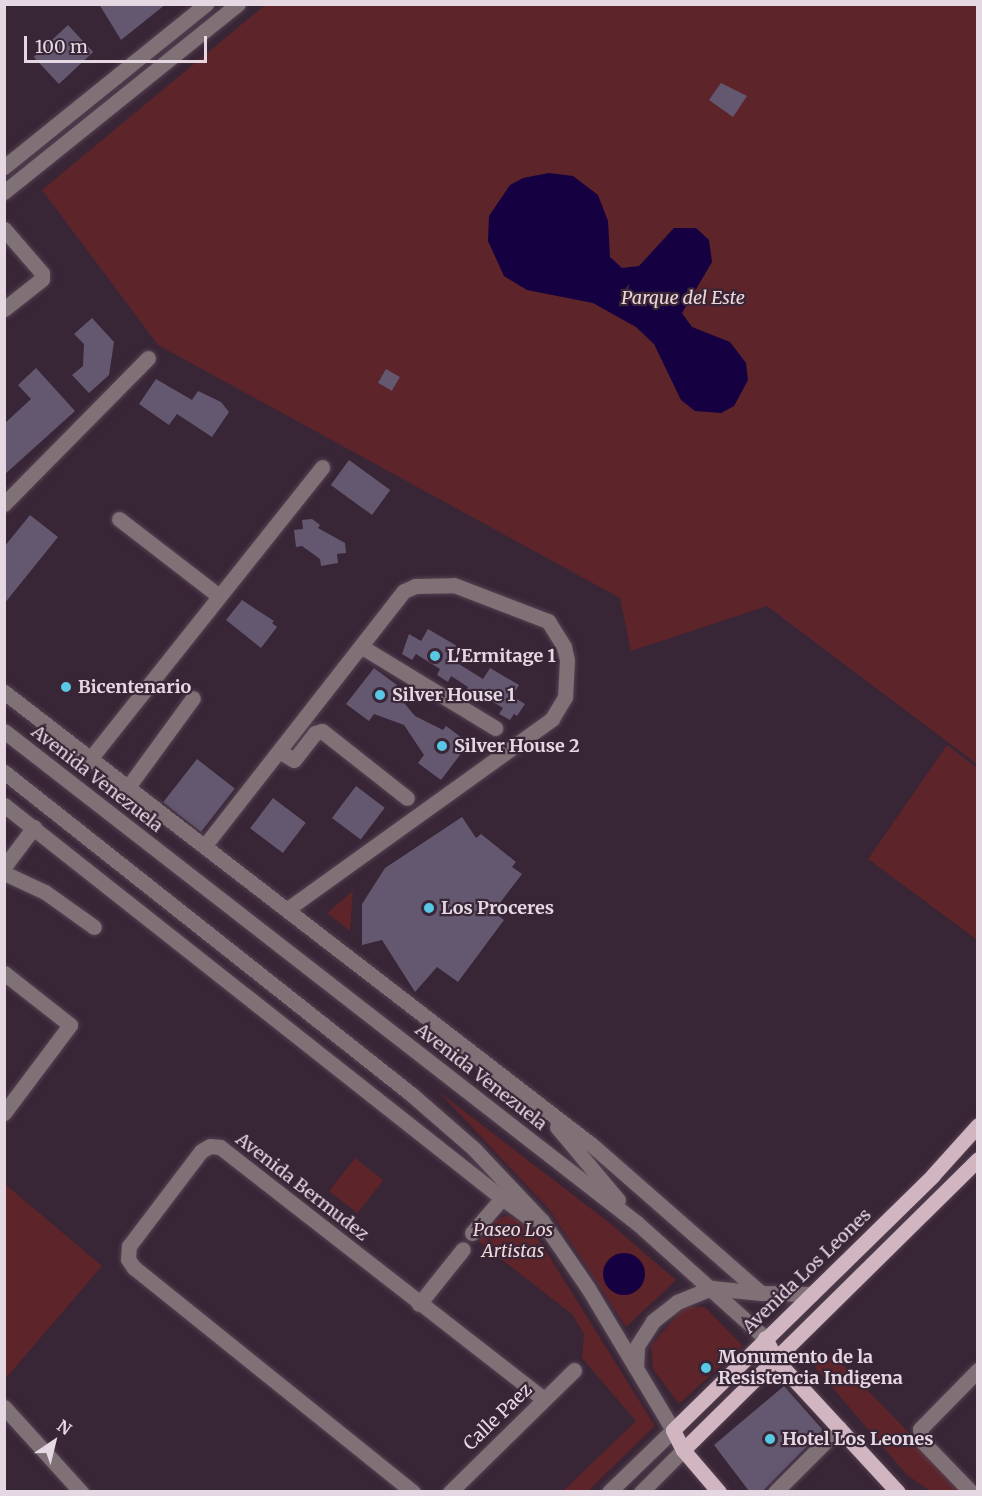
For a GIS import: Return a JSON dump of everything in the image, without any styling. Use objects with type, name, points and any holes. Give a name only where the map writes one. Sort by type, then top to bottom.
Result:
[{"type":"main road","name":"Avenida Los Leones","points":[[673,1430],[933,1175],[978,1125]]},
{"type":"main road","points":[[683,1450],[777,1361],[978,1159]]},
{"type":"main road","name":"Avenida Venezuela","points":[[765,1338],[777,1361],[839,1428],[884,1484],[898,1491]]},
{"type":"main road","points":[[673,1430],[683,1450],[718,1491]]},
{"type":"street","points":[[4,167],[206,4]]},
{"type":"street","points":[[4,192],[238,4]]},
{"type":"street","points":[[4,229],[42,273],[42,279],[4,309]]},
{"type":"street","points":[[4,504],[148,358]]},
{"type":"street","points":[[90,759],[322,467]]},
{"type":"street","points":[[119,519],[219,596]]},
{"type":"street","points":[[206,844],[404,591],[415,586],[454,585],[548,621],[564,647],[567,660],[565,697],[552,719],[288,909]]},
{"type":"street","points":[[362,647],[495,728]]},
{"type":"street","name":"Avenida Venezuela","points":[[4,692],[90,759],[206,844],[592,1146],[761,1293]]},
{"type":"street","points":[[128,787],[193,698]]},
{"type":"street","name":"Avenida Venezuela","points":[[4,731],[637,1223],[765,1338]]},
{"type":"street","points":[[279,751],[294,760],[315,733],[322,731],[407,798]]},
{"type":"street","points":[[4,772],[411,1094],[474,1149],[542,1221],[673,1430]]},
{"type":"street","points":[[4,805],[502,1198],[528,1217],[542,1221]]},
{"type":"street","points":[[4,867],[34,827]]},
{"type":"street","points":[[4,873],[45,892],[94,927]]},
{"type":"street","points":[[4,973],[70,1025],[4,1113]]},
{"type":"street","points":[[539,1105],[637,1223]]},
{"type":"street","name":"Avenida Bermudez","points":[[413,1491],[134,1268],[128,1259],[129,1246],[201,1151],[210,1146],[220,1148],[544,1399]]},
{"type":"street","points":[[472,1233],[502,1198]]},
{"type":"street","points":[[419,1304],[463,1249]]},
{"type":"street","points":[[636,1368],[638,1346],[654,1321],[678,1302],[712,1288],[761,1293],[812,1294]]},
{"type":"street","name":"Calle Paez","points":[[450,1491],[574,1370]]},
{"type":"street","points":[[971,1491],[922,1441],[920,1430],[927,1419],[978,1370]]},
{"type":"street","points":[[4,1407],[81,1491]]},
{"type":"street","points":[[775,1491],[839,1428]]},
{"type":"street","name":"Avenida Los Leones","points":[[609,1491],[673,1430]]},
{"type":"street","points":[[640,1491],[683,1450]]},
{"type":"green space","name":"Parque del Este","points":[[265,5],[977,5],[977,764],[767,606],[631,651],[620,598],[158,345],[42,190]]},
{"type":"green space","points":[[947,745],[977,768],[977,940],[868,859]]},
{"type":"green space","points":[[353,891],[350,931],[327,913]]},
{"type":"green space","points":[[439,1092],[607,1221],[676,1280],[626,1327],[549,1209]]},
{"type":"green space","points":[[355,1158],[383,1180],[358,1213],[329,1191]]},
{"type":"green space","points":[[5,1184],[102,1266],[7,1377],[4,1375]]},
{"type":"green space","name":"Paseo Los Artistas","points":[[507,1215],[529,1224],[655,1426],[588,1491],[563,1491],[636,1421],[582,1358],[584,1334],[572,1314],[479,1242],[492,1222]]},
{"type":"green space","points":[[684,1307],[705,1307],[743,1346],[679,1404],[653,1369],[651,1345]]},
{"type":"green space","points":[[827,1353],[834,1356],[966,1491],[930,1491],[907,1475],[815,1367]]},
{"type":"shaded area","points":[[549,173],[573,176],[598,195],[608,221],[610,257],[622,268],[639,266],[674,228],[696,228],[709,240],[712,262],[682,313],[692,327],[730,342],[746,363],[748,380],[734,406],[721,413],[695,411],[681,400],[654,344],[636,327],[593,303],[527,290],[504,276],[488,241],[489,216],[510,185],[523,178]]},
{"type":"shaded area","points":[[624,1253],[639,1259],[645,1274],[639,1289],[624,1295],[609,1289],[603,1274],[609,1259]]},
{"type":"building","points":[[99,4],[166,4],[121,40]]},
{"type":"building","points":[[68,25],[93,52],[59,84],[34,57]]},
{"type":"building","points":[[721,83],[747,96],[733,117],[709,100]]},
{"type":"building","points":[[92,318],[114,342],[109,375],[89,393],[72,375],[83,366],[84,344],[74,334]]},
{"type":"building","points":[[36,368],[75,411],[4,475],[4,424],[31,399],[18,385]]},
{"type":"building","points":[[386,369],[400,377],[392,391],[378,383]]},
{"type":"building","points":[[156,379],[192,400],[198,391],[221,402],[229,412],[212,437],[177,414],[169,425],[139,404]]},
{"type":"building","points":[[349,460],[390,490],[372,515],[331,485]]},
{"type":"building","points":[[30,515],[58,537],[4,604],[4,547]]},
{"type":"building","points":[[312,519],[320,525],[318,528],[345,543],[346,553],[337,554],[338,563],[321,566],[320,559],[302,546],[296,547],[294,530],[303,529],[302,520]]},
{"type":"building","points":[[242,600],[274,621],[272,623],[277,627],[261,648],[226,620]]},
{"type":"building","points":[[428,629],[457,646],[450,658],[483,679],[490,668],[519,685],[512,696],[525,704],[517,716],[514,714],[510,720],[499,714],[503,708],[478,693],[475,699],[465,693],[468,687],[451,676],[448,682],[437,675],[440,669],[416,654],[412,660],[402,654],[409,634],[421,641]]},
{"type":"building","points":[[374,668],[397,685],[393,690],[415,716],[443,730],[446,726],[469,743],[441,780],[418,763],[424,755],[404,725],[374,714],[369,721],[346,704]]},
{"type":"building","points":[[197,759],[235,789],[201,832],[163,802]]},
{"type":"building","points":[[356,786],[385,808],[361,840],[332,818]]},
{"type":"building","points":[[273,798],[306,823],[283,853],[250,828]]},
{"type":"building","name":"Los Proceres","points":[[462,817],[476,838],[481,834],[516,862],[512,867],[522,874],[493,912],[504,920],[458,982],[437,967],[415,992],[382,940],[362,945],[362,904],[385,868]]},
{"type":"building","name":"Hotel Los Leones","points":[[784,1386],[823,1430],[763,1491],[749,1491],[714,1445]]},
{"type":"place","name":"L'Ermitage 1","points":[[435,656]]},
{"type":"place","name":"Bicentenario","points":[[66,687]]},
{"type":"place","name":"Silver House 1","points":[[380,695]]},
{"type":"place","name":"Silver House 2","points":[[442,746]]},
{"type":"place","name":"Los Proceres","points":[[429,908]]},
{"type":"place","name":"Monumento de la Resistencia Indigena","points":[[706,1368]]},
{"type":"place","name":"Hotel Los Leones","points":[[770,1439]]}]
